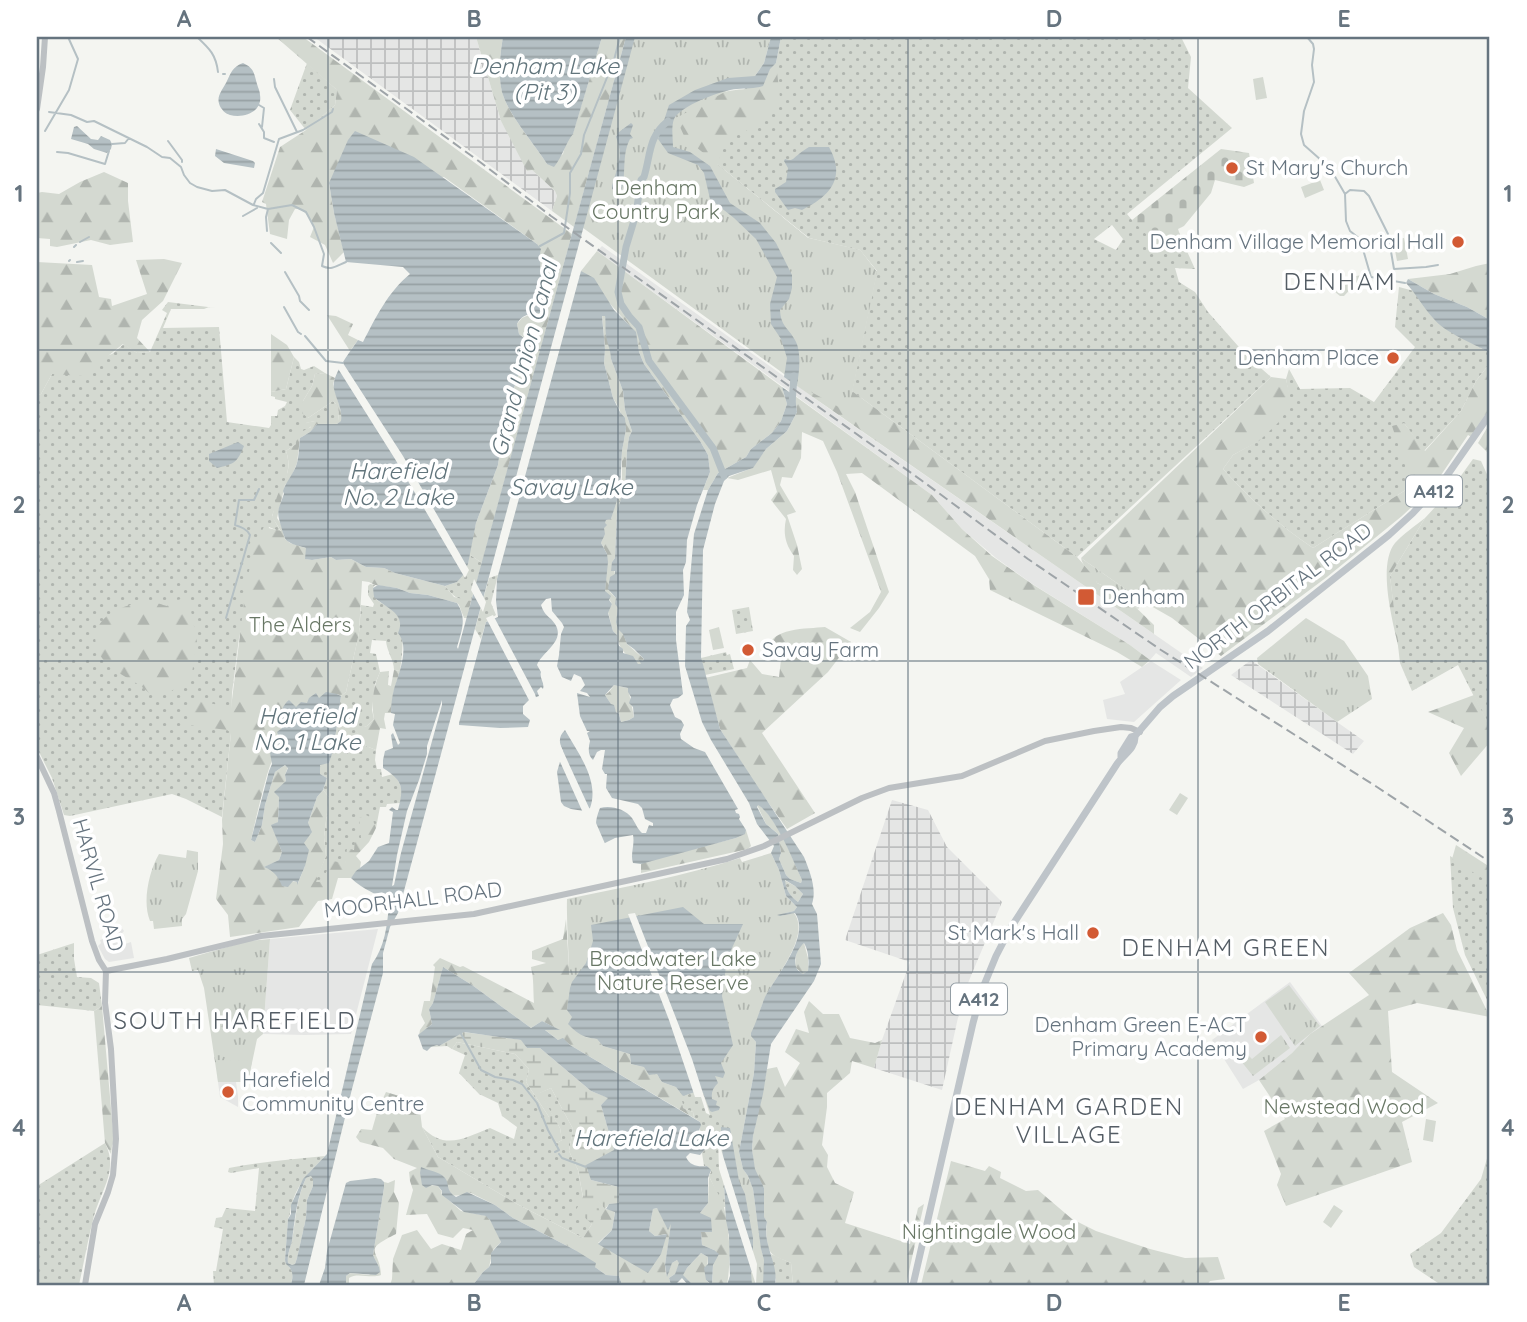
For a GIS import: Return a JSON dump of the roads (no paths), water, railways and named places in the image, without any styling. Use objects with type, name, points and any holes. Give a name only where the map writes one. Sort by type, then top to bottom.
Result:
[{"type":"main road","name":"NORTH ORBITAL ROAD","points":[[913,1285],[982,990],[1010,929],[1121,757],[1131,737],[1137,734],[1172,696],[1268,631],[1389,535],[1446,477],[1490,414]]},
{"type":"street","points":[[37,107],[45,37]]},
{"type":"street","name":"MOORHALL ROAD","points":[[106,971],[167,959],[250,937],[474,914],[727,859],[764,846],[888,788],[962,776],[1058,737],[1121,727],[1131,728],[1137,734]]},
{"type":"street","name":"HARVIL ROAD","points":[[37,757],[54,793],[92,941],[106,971],[105,1003],[111,1048],[116,1151],[111,1184],[95,1224],[85,1285]]},
{"type":"water","name":"Denham Lake (Pit 3)","points":[[503,37],[602,37],[573,134],[554,167],[547,164],[518,124],[504,98],[500,76]]},
{"type":"water","points":[[626,37],[635,37],[398,913],[390,927],[383,953],[383,973],[304,1285],[291,1285],[292,1274],[285,1260],[291,1205],[303,1179],[327,1154],[372,964],[383,943],[389,905],[351,878],[369,861],[378,847],[389,843],[393,812],[389,810],[392,807],[398,810],[401,796],[398,781],[383,768],[385,751],[393,748],[393,733],[398,745],[400,743],[393,725],[395,714],[391,713],[391,710],[403,653],[398,633],[400,620],[374,597],[373,588],[378,585],[397,588],[457,603],[463,619],[458,649]],"holes":[[[442,700],[394,885],[392,886],[407,811],[419,780]],[[311,1176],[313,1186],[307,1200],[297,1258],[292,1265],[288,1263],[288,1257],[298,1202],[306,1178]]]},
{"type":"water","points":[[771,37],[781,37],[776,63],[770,69],[763,86],[722,92],[684,109],[674,119],[673,147],[690,152],[710,166],[730,203],[760,223],[776,243],[792,275],[789,299],[780,310],[783,324],[799,350],[797,386],[784,377],[787,358],[781,339],[771,324],[770,304],[777,277],[756,239],[710,199],[704,173],[698,165],[668,153],[658,139],[669,105],[695,90],[728,78],[755,76],[764,63]]},
{"type":"water","points":[[243,63],[253,71],[260,101],[251,113],[230,115],[221,108],[219,98],[232,71]]},
{"type":"water","points":[[631,123],[633,125],[630,134],[633,138],[627,145],[623,186],[618,193],[612,189],[620,156],[616,137]]},
{"type":"water","points":[[77,126],[91,139],[98,140],[101,136],[110,140],[111,149],[107,153],[71,139],[74,127]]},
{"type":"water","name":"Harefield No. 2 Lake","points":[[355,131],[414,157],[537,244],[541,249],[540,268],[545,272],[550,284],[544,296],[543,312],[525,316],[517,324],[519,334],[531,344],[530,349],[525,353],[501,420],[498,465],[476,523],[468,564],[457,582],[445,586],[384,568],[366,567],[351,559],[305,559],[306,548],[286,540],[279,517],[283,491],[297,463],[300,438],[317,424],[337,424],[341,421],[334,389],[338,370],[358,340],[363,342],[389,297],[410,274],[403,267],[346,262],[329,183],[348,140]]},
{"type":"water","points":[[809,147],[829,147],[836,169],[835,178],[827,193],[812,205],[802,210],[788,210],[775,192],[775,189],[786,182],[788,168],[784,161],[793,159]]},
{"type":"water","points":[[216,149],[253,161],[254,168],[224,163],[215,156]]},
{"type":"water","name":"Savay Lake","points":[[581,271],[594,278],[614,310],[636,332],[644,364],[708,455],[710,472],[687,540],[683,570],[684,595],[676,612],[676,640],[683,694],[673,699],[670,705],[675,717],[684,725],[681,739],[705,752],[738,809],[735,810],[746,830],[745,834],[641,864],[633,863],[633,835],[615,838],[601,845],[596,826],[600,808],[613,807],[626,812],[642,833],[646,833],[649,825],[653,826],[653,823],[645,819],[638,804],[612,798],[606,788],[607,774],[602,769],[605,750],[597,752],[593,760],[590,756],[587,733],[590,731],[587,731],[580,716],[577,693],[590,697],[580,691],[585,685],[581,677],[574,674],[571,681],[562,677],[557,666],[564,627],[552,611],[551,598],[541,605],[555,624],[558,636],[537,665],[541,672],[543,689],[541,687],[537,691],[539,696],[523,706],[523,714],[530,720],[528,727],[459,725],[486,622],[498,617],[497,579]],"holes":[[[602,316],[605,316],[611,359],[623,391],[625,410],[632,431],[627,451],[625,487],[617,511],[615,558],[611,571],[615,571],[615,574],[610,577],[608,589],[616,598],[618,629],[627,644],[644,659],[639,660],[641,664],[638,664],[633,656],[623,653],[623,649],[618,645],[608,613],[612,604],[609,600],[611,596],[605,591],[608,562],[601,543],[606,520],[611,519],[620,491],[626,429],[625,418],[613,398],[604,363]],[[614,685],[628,688],[634,717],[629,720],[621,722],[614,705],[605,695]]]},
{"type":"water","points":[[1408,279],[1490,320],[1490,353],[1438,323],[1406,283]]},
{"type":"water","points":[[782,387],[795,396],[797,412],[787,431],[766,449],[753,468],[729,476],[724,481],[703,550],[701,657],[720,729],[804,857],[812,880],[812,904],[817,914],[821,964],[814,981],[771,1044],[753,1136],[755,1169],[764,1188],[764,1217],[776,1277],[775,1285],[763,1285],[764,1260],[753,1189],[743,1169],[739,1152],[754,1073],[756,1042],[751,1033],[765,997],[790,956],[799,933],[799,922],[795,913],[777,915],[794,911],[797,907],[786,896],[771,853],[774,846],[757,824],[749,803],[702,722],[685,666],[686,626],[690,620],[687,612],[694,534],[708,490],[718,473],[746,457],[751,449],[772,433],[781,421],[787,404]],"holes":[[[758,805],[777,828],[789,850],[801,883],[786,875],[779,859],[781,853],[778,834],[766,824]],[[785,880],[803,894],[798,902]],[[804,943],[808,957],[808,971],[803,974],[795,964]]]},
{"type":"water","points":[[238,442],[244,446],[234,462],[217,468],[209,461],[209,454]]},
{"type":"water","name":"Harefield No. 1 Lake","points":[[326,692],[341,696],[335,739],[329,743],[335,745],[329,763],[320,765],[320,774],[327,778],[308,823],[312,832],[304,843],[309,850],[305,866],[297,885],[297,882],[293,881],[288,887],[282,886],[275,874],[264,867],[279,860],[282,852],[271,825],[278,822],[279,797],[274,792],[286,781],[288,768],[285,765],[275,772],[262,825],[255,842],[251,840],[272,764],[270,753],[278,746],[280,739],[277,732],[282,728],[281,713],[286,703],[289,700],[296,707],[301,702],[307,703],[316,693],[319,698]]},
{"type":"water","points":[[565,730],[590,778],[592,798],[590,808],[584,811],[571,809],[561,802],[557,772],[563,751],[560,738]]},
{"type":"water","points":[[683,907],[704,924],[743,924],[727,959],[722,996],[733,1045],[721,1063],[725,1073],[723,1078],[715,1076],[718,1083],[713,1090],[712,1099],[717,1101],[716,1105],[720,1107],[712,1112],[703,1093],[695,1092],[683,1096],[676,1087],[662,1082],[657,1074],[649,1075],[644,1067],[631,1064],[630,1054],[603,1046],[597,1039],[581,1034],[568,1024],[572,1017],[567,1010],[570,988],[586,963],[593,941],[591,925]]},
{"type":"water","name":"Harefield Lake","points":[[443,967],[531,1028],[542,1021],[560,1030],[545,1030],[558,1040],[563,1038],[570,1045],[700,1122],[697,1136],[706,1141],[706,1148],[700,1155],[690,1153],[686,1157],[692,1164],[707,1166],[711,1170],[708,1178],[708,1203],[700,1213],[711,1218],[712,1232],[701,1232],[702,1245],[719,1254],[713,1265],[712,1285],[706,1280],[704,1268],[708,1264],[708,1257],[701,1253],[683,1275],[693,1285],[688,1285],[682,1278],[675,1285],[671,1285],[669,1278],[675,1274],[679,1263],[677,1260],[672,1263],[667,1277],[665,1265],[671,1224],[668,1230],[657,1208],[653,1209],[649,1231],[655,1236],[667,1234],[661,1254],[648,1273],[598,1244],[612,1230],[615,1212],[606,1209],[609,1204],[619,1203],[619,1187],[591,1180],[586,1165],[614,1150],[601,1105],[608,1098],[591,1091],[540,1048],[527,1048],[521,1040],[464,1032],[427,1051],[423,1049],[418,1035],[432,1024],[429,1009]]},
{"type":"water","points":[[721,1127],[730,1128],[739,1181],[745,1194],[753,1238],[752,1285],[727,1285],[730,1276],[729,1235]]},
{"type":"water","points":[[421,1167],[442,1175],[456,1197],[467,1192],[495,1205],[513,1218],[596,1263],[595,1267],[606,1275],[619,1276],[622,1285],[473,1285],[489,1267],[491,1253],[501,1242],[486,1216],[464,1212],[442,1195],[438,1186],[426,1188],[422,1185]]},
{"type":"water","points":[[375,1178],[384,1182],[373,1255],[380,1272],[376,1275],[350,1273],[346,1276],[346,1285],[319,1285],[346,1183]]},
{"type":"waterway","points":[[45,131],[69,90],[78,59],[68,37]]},
{"type":"waterway","points":[[197,37],[212,53],[218,72]]},
{"type":"waterway","points":[[540,246],[564,233],[570,173],[581,154],[584,135],[614,60],[620,37]]},
{"type":"waterway","points":[[1307,37],[1314,49],[1314,82],[1304,111],[1301,134],[1304,145],[1330,168],[1345,194],[1346,221],[1350,231],[1360,239],[1371,277],[1405,283]]},
{"type":"waterway","points":[[274,79],[275,87],[297,132]]},
{"type":"waterway","points":[[259,105],[264,108],[262,127]]},
{"type":"waterway","points":[[254,204],[263,193],[279,139],[303,130],[333,109]]},
{"type":"waterway","points":[[49,112],[71,115],[87,122],[94,121],[162,157],[170,158],[181,167],[190,183],[197,187],[212,191],[225,190],[253,205],[268,209],[292,205],[306,212],[324,254],[322,266],[332,268],[346,262]]},
{"type":"waterway","points":[[668,121],[653,140],[641,180],[618,292],[621,304],[639,327],[649,361],[713,448],[724,476]]},
{"type":"waterway","points":[[259,124],[264,138],[274,142]]},
{"type":"waterway","points":[[112,144],[125,143],[129,138]]},
{"type":"waterway","points":[[168,141],[182,162]]},
{"type":"waterway","points":[[57,152],[105,164],[109,151]]},
{"type":"waterway","points":[[1345,194],[1350,190],[1364,191],[1369,196],[1388,234],[1394,269],[1438,265]]},
{"type":"waterway","points":[[243,216],[257,208]]},
{"type":"waterway","points":[[267,231],[268,209]]},
{"type":"waterway","points":[[80,242],[89,237]]},
{"type":"waterway","points":[[271,243],[281,253]]},
{"type":"waterway","points":[[77,262],[83,261]]},
{"type":"waterway","points":[[285,272],[300,301],[309,310]]},
{"type":"waterway","points":[[284,307],[301,334]]},
{"type":"waterway","points":[[305,336],[326,361],[343,363]]},
{"type":"waterway","points":[[792,403],[794,376]]},
{"type":"waterway","points":[[226,618],[250,535],[235,525],[239,500],[254,500],[259,489]]},
{"type":"waterway","points":[[460,1032],[481,1070],[495,1077],[522,1084],[537,1103],[559,1150],[555,1152]]},
{"type":"waterway","points":[[559,1154],[562,1158],[586,1167]]},
{"type":"railway","points":[[307,37],[1028,559],[1161,650],[1490,862]]},
{"type":"place","name":"St Mary's Church","points":[[1232,168]]},
{"type":"place","name":"Denham Village Memorial Hall","points":[[1458,242]]},
{"type":"place","name":"Denham Place","points":[[1393,358]]},
{"type":"place","name":"Denham","points":[[1086,597]]},
{"type":"place","name":"Savay Farm","points":[[748,650]]},
{"type":"place","name":"St Mark's Hall","points":[[1093,933]]},
{"type":"place","name":"Denham Green E-ACT Primary Academy","points":[[1261,1037]]},
{"type":"place","name":"Harefield Community Centre","points":[[228,1092]]},
{"type":"district","name":"DENHAM","points":[[1340,282]]},
{"type":"district","name":"DENHAM GREEN","points":[[1226,948]]},
{"type":"district","name":"SOUTH HAREFIELD","points":[[235,1021]]},
{"type":"district","name":"DENHAM GARDEN VILLAGE","points":[[1069,1121]]},
{"type":"park label","name":"Denham Country Park","points":[[656,200]]},
{"type":"park label","name":"The Alders","points":[[300,625]]},
{"type":"park label","name":"Broadwater Lake Nature Reserve","points":[[673,971]]},
{"type":"park label","name":"Newstead Wood","points":[[1344,1107]]},
{"type":"park label","name":"Nightingale Wood","points":[[989,1232]]},
{"type":"water label","name":"Grand Union Canal","points":[[524,359]]}]
